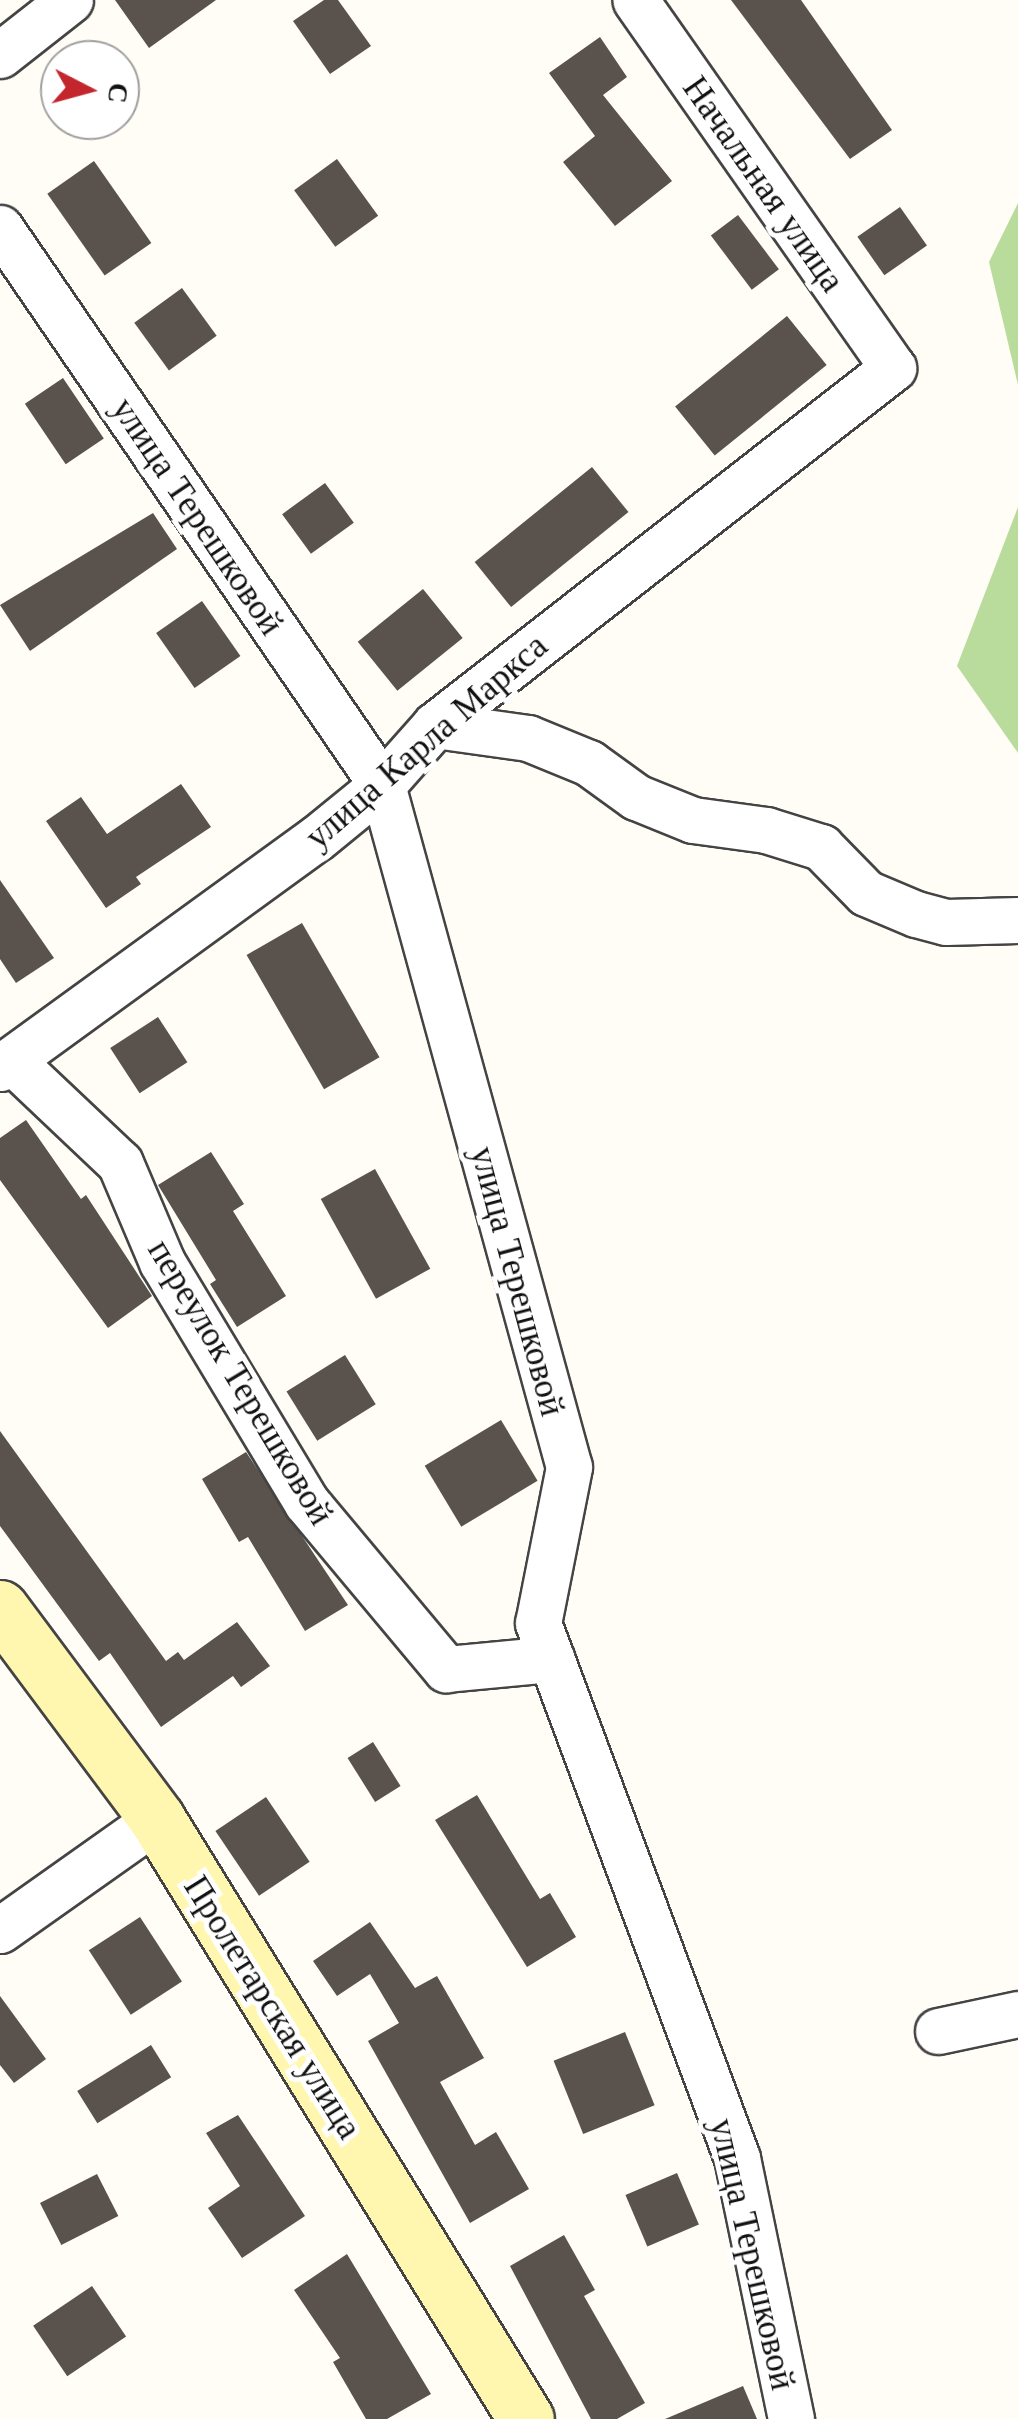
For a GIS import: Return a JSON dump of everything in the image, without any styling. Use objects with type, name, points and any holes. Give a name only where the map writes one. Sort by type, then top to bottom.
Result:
[{"type":"main road","name":"Пролетарская улица","points":[[0,1608],[157,1819],[526,2419]]},
{"type":"street","points":[[0,55],[70,0]]},
{"type":"street","name":"Начальная улица","points":[[635,0],[894,368]]},
{"type":"street","name":"улица Терешковой","points":[[0,228],[382,785],[569,1467],[538,1623],[737,2158],[791,2419]]},
{"type":"street","name":"улица Карла Маркса","points":[[6,1064],[382,785],[435,726],[894,368]]},
{"type":"street","points":[[435,726],[528,738],[590,764],[636,797],[693,820],[766,830],[821,848],[866,893],[916,914],[946,922],[1018,920]]},
{"type":"street","name":"переулок Терешковой","points":[[6,1064],[120,1164],[162,1262],[307,1503],[446,1669],[552,1659]]},
{"type":"street","points":[[0,1930],[157,1819]]},
{"type":"street","points":[[938,2031],[1018,2014]]},
{"type":"green space","points":[[1018,203],[1018,385],[989,262]]},
{"type":"green space","points":[[1018,507],[1018,753],[957,666]]},
{"type":"building","points":[[115,0],[216,0],[149,48]]},
{"type":"building","points":[[324,0],[338,0],[371,46],[330,74],[293,21]]},
{"type":"building","points":[[731,0],[801,0],[892,130],[850,159]]},
{"type":"building","points":[[600,37],[627,77],[603,95],[672,181],[615,226],[563,162],[595,136],[549,73]]},
{"type":"building","points":[[337,159],[378,216],[335,247],[294,190]]},
{"type":"building","points":[[94,161],[151,243],[105,276],[47,194]]},
{"type":"building","points":[[900,207],[927,246],[884,275],[857,237]]},
{"type":"building","points":[[738,215],[779,269],[752,290],[711,235]]},
{"type":"building","points":[[182,288],[217,336],[169,370],[134,323]]},
{"type":"building","points":[[787,316],[827,365],[715,456],[675,407]]},
{"type":"building","points":[[63,378],[104,439],[66,464],[25,404]]},
{"type":"building","points":[[592,467],[629,512],[511,607],[475,562]]},
{"type":"building","points":[[325,483],[354,523],[311,554],[282,514]]},
{"type":"building","points":[[153,513],[177,549],[30,651],[0,605]]},
{"type":"building","points":[[423,589],[463,638],[397,691],[358,642]]},
{"type":"building","points":[[202,601],[240,656],[195,688],[156,633]]},
{"type":"building","points":[[181,784],[211,827],[136,877],[141,884],[106,908],[46,821],[81,797],[107,834]]},
{"type":"building","points":[[0,880],[54,958],[16,983],[0,959]]},
{"type":"building","points":[[302,923],[380,1057],[324,1089],[247,955]]},
{"type":"building","points":[[158,1017],[187,1062],[140,1093],[110,1048]]},
{"type":"building","points":[[26,1120],[81,1199],[86,1195],[152,1296],[108,1328],[0,1180],[0,1138]]},
{"type":"building","points":[[211,1152],[244,1204],[233,1211],[286,1296],[237,1327],[210,1284],[216,1280],[158,1185]]},
{"type":"building","points":[[375,1169],[430,1269],[376,1299],[321,1199]]},
{"type":"building","points":[[345,1355],[376,1404],[317,1441],[286,1392]]},
{"type":"building","points":[[501,1420],[538,1481],[461,1527],[425,1466]]},
{"type":"building","points":[[0,1431],[166,1661],[178,1652],[184,1660],[237,1622],[270,1666],[241,1687],[233,1676],[161,1727],[110,1653],[99,1661],[0,1526]]},
{"type":"building","points":[[246,1452],[348,1605],[305,1631],[248,1537],[239,1542],[202,1479]]},
{"type":"building","points":[[373,1742],[401,1786],[375,1802],[348,1758]]},
{"type":"building","points":[[477,1795],[540,1899],[550,1893],[576,1937],[527,1967],[435,1820]]},
{"type":"building","points":[[266,1797],[310,1862],[259,1896],[215,1831]]},
{"type":"building","points":[[140,1917],[182,1982],[131,2015],[89,1950]]},
{"type":"building","points":[[370,1922],[415,1988],[437,1976],[484,2058],[440,2082],[475,2145],[496,2132],[529,2189],[470,2223],[368,2041],[399,2023],[370,1974],[337,1996],[313,1961]]},
{"type":"building","points":[[0,1996],[46,2059],[14,2083],[0,2065]]},
{"type":"building","points":[[625,2032],[655,2105],[583,2134],[554,2061]]},
{"type":"building","points":[[151,2045],[171,2077],[97,2123],[77,2091]]},
{"type":"building","points":[[238,2115],[305,2216],[242,2258],[208,2208],[240,2186],[206,2133]]},
{"type":"building","points":[[677,2173],[699,2225],[647,2246],[625,2195]]},
{"type":"building","points":[[97,2174],[118,2216],[61,2245],[40,2203]]},
{"type":"building","points":[[564,2235],[595,2290],[584,2296],[645,2403],[617,2419],[591,2419],[510,2266]]},
{"type":"building","points":[[347,2254],[431,2394],[387,2419],[366,2419],[333,2362],[340,2358],[294,2290]]},
{"type":"building","points":[[92,2286],[126,2337],[67,2376],[33,2326]]},
{"type":"building","points":[[743,2386],[757,2419],[665,2419]]}]
